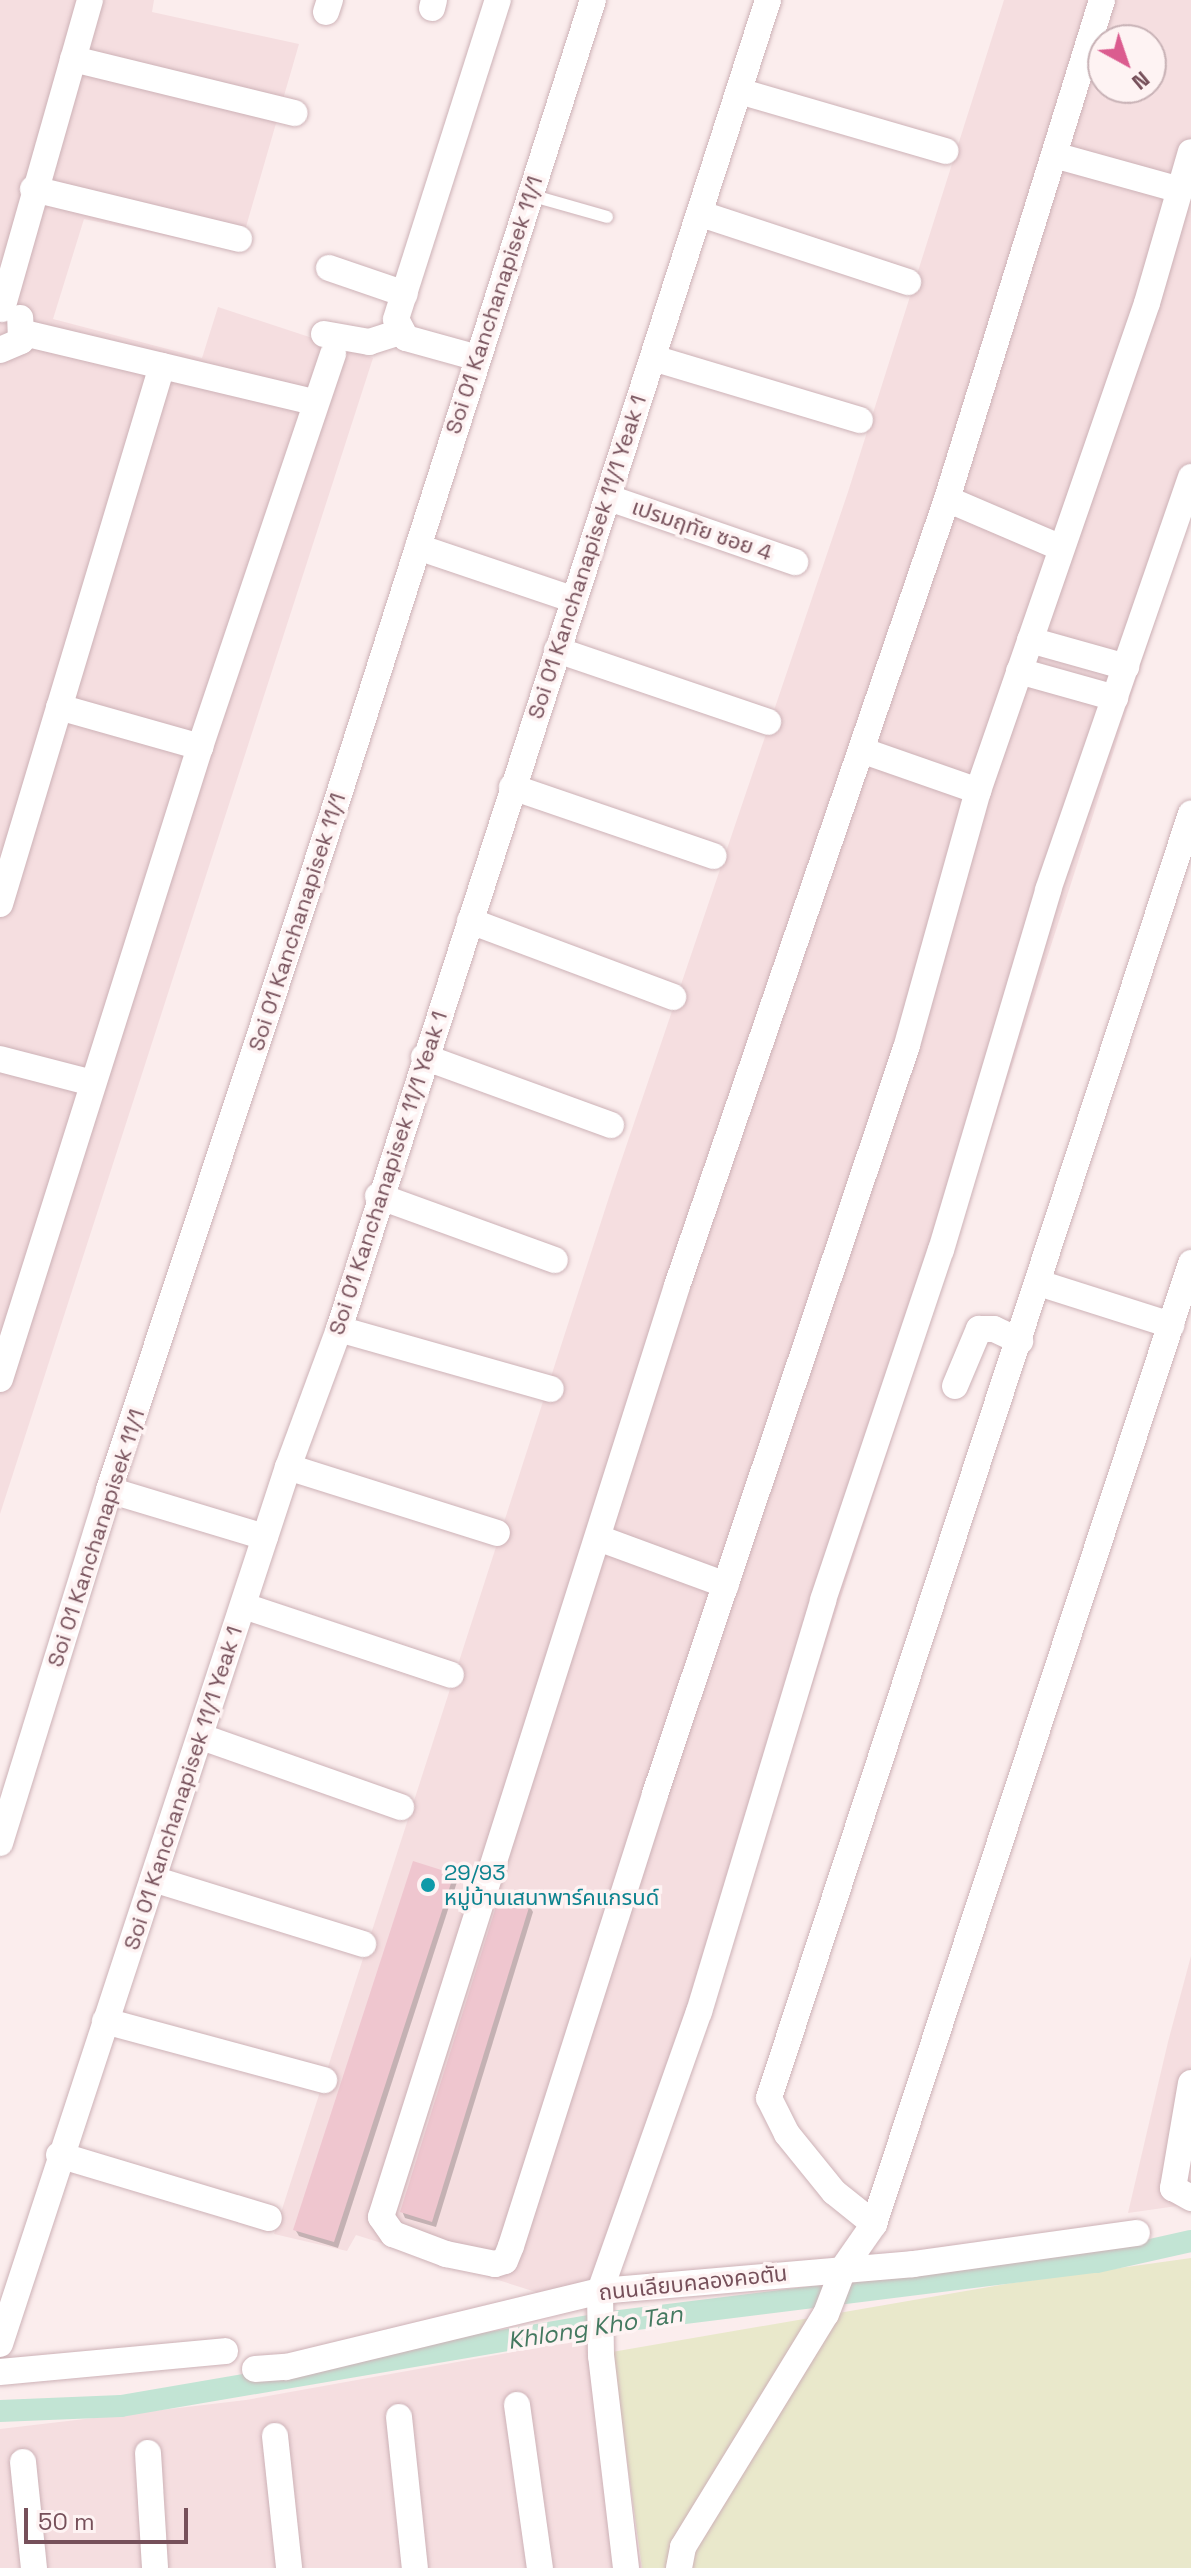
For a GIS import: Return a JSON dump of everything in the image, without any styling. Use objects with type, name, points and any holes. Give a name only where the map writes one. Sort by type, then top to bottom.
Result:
[{"type":"street","points":[[24,333],[19,316],[1,309],[33,189],[90,0]]},
{"type":"street","points":[[400,332],[396,319],[498,0]]},
{"type":"street","name":"Soi 01 Kanchanapisek 11/1","points":[[0,1843],[109,1490],[418,547],[593,0]]},
{"type":"street","name":"Soi 01 Kanchanapisek 11/1 Yeak 1","points":[[0,2344],[59,2155],[202,1737],[288,1467],[339,1329],[378,1196],[470,921],[572,599],[609,498],[768,0]]},
{"type":"street","points":[[1102,0],[947,499],[864,751],[677,1286],[601,1539],[498,1839],[381,2217],[393,2234],[446,2254],[501,2264],[511,2246],[726,1585],[907,1045],[978,791],[1059,547],[1147,303],[1191,152]]},
{"type":"street","points":[[73,59],[295,113]]},
{"type":"street","points":[[739,91],[945,151]]},
{"type":"street","points":[[1054,155],[1180,190]]},
{"type":"street","points":[[33,189],[239,239]]},
{"type":"street","points":[[701,214],[908,282]]},
{"type":"street","points":[[329,268],[405,294]]},
{"type":"street","points":[[0,1379],[92,1083],[313,402],[328,344],[369,342],[400,332],[478,358]]},
{"type":"street","points":[[0,350],[14,348],[24,333]]},
{"type":"street","points":[[24,333],[313,402]]},
{"type":"street","points":[[653,358],[860,420]]},
{"type":"street","points":[[0,904],[162,366]]},
{"type":"street","points":[[626,2568],[601,2356],[600,2298],[699,2012],[823,1600],[941,1250],[1048,890],[1191,477]]},
{"type":"street","name":"เปรมฤทัย ซอย 4","points":[[609,498],[795,562]]},
{"type":"street","points":[[947,499],[1059,547]]},
{"type":"street","points":[[418,547],[572,599]]},
{"type":"street","points":[[1030,640],[1126,667]]},
{"type":"street","points":[[557,650],[768,722]]},
{"type":"street","points":[[1019,671],[1115,698]]},
{"type":"street","points":[[59,707],[200,747]]},
{"type":"street","points":[[864,751],[978,791]]},
{"type":"street","points":[[512,787],[714,856]]},
{"type":"street","points":[[874,2224],[834,2192],[787,2134],[769,2098],[1191,814]]},
{"type":"street","points":[[470,921],[673,997]]},
{"type":"street","points":[[424,1057],[611,1125]]},
{"type":"street","points":[[0,1059],[92,1083]]},
{"type":"street","points":[[378,1196],[555,1260]]},
{"type":"street","points":[[679,2568],[683,2547],[826,2314],[842,2275],[874,2224],[923,2060],[1191,1263]]},
{"type":"street","points":[[1039,1283],[1171,1325]]},
{"type":"street","points":[[339,1329],[551,1389]]},
{"type":"street","points":[[955,1386],[979,1329],[994,1329],[1020,1341]]},
{"type":"street","points":[[288,1467],[497,1533]]},
{"type":"street","points":[[109,1490],[265,1537]]},
{"type":"street","points":[[601,1539],[726,1585]]},
{"type":"street","points":[[244,1606],[451,1675]]},
{"type":"street","points":[[202,1737],[401,1807]]},
{"type":"street","points":[[153,1879],[363,1944]]},
{"type":"street","points":[[105,2021],[324,2080]]},
{"type":"street","points":[[1191,2083],[1173,2188],[1191,2198]]},
{"type":"street","points":[[59,2155],[269,2218]]},
{"type":"street","name":"ถนนเลียบคลองคอตัน","points":[[255,2369],[286,2367],[600,2298],[710,2285],[842,2275],[1137,2233]]},
{"type":"street","points":[[0,2372],[225,2351]]},
{"type":"street","points":[[517,2405],[540,2568]]},
{"type":"street","points":[[399,2417],[415,2568]]},
{"type":"street","points":[[275,2436],[289,2568]]},
{"type":"street","points":[[148,2453],[155,2568]]},
{"type":"street","points":[[23,2462],[34,2568]]},
{"type":"lane","points":[[530,195],[607,217]]},
{"type":"shaded area","points":[[0,0],[154,0],[152,12],[299,44],[239,251],[84,219],[53,319],[202,358],[218,307],[373,358],[0,1514]]},
{"type":"shaded area","points":[[1004,0],[1191,0],[1191,511],[795,1740],[617,2280],[542,2294],[356,2235],[347,2251],[274,2234],[611,1191],[848,492]]},
{"type":"shaded area","points":[[1191,1956],[1191,2204],[1128,2213],[1168,2042]]},
{"type":"shaded area","points":[[601,2336],[642,2568],[0,2568],[0,2429],[246,2400]]},
{"type":"green space","points":[[1191,2258],[1191,2568],[642,2568],[612,2352],[1012,2283]]},
{"type":"building","points":[[413,1861],[454,1874],[334,2242],[293,2230]]},
{"type":"building","points":[[500,1894],[530,1904],[432,2222],[400,2212]]},
{"type":"waterway","name":"Khlong Kho Tan","points":[[0,2411],[121,2406],[612,2322],[1097,2262],[1191,2241]]},
{"type":"place","name":"29/93 หมู่บ้านเสนาพาร์คแกรนด์","points":[[428,1885]]}]
